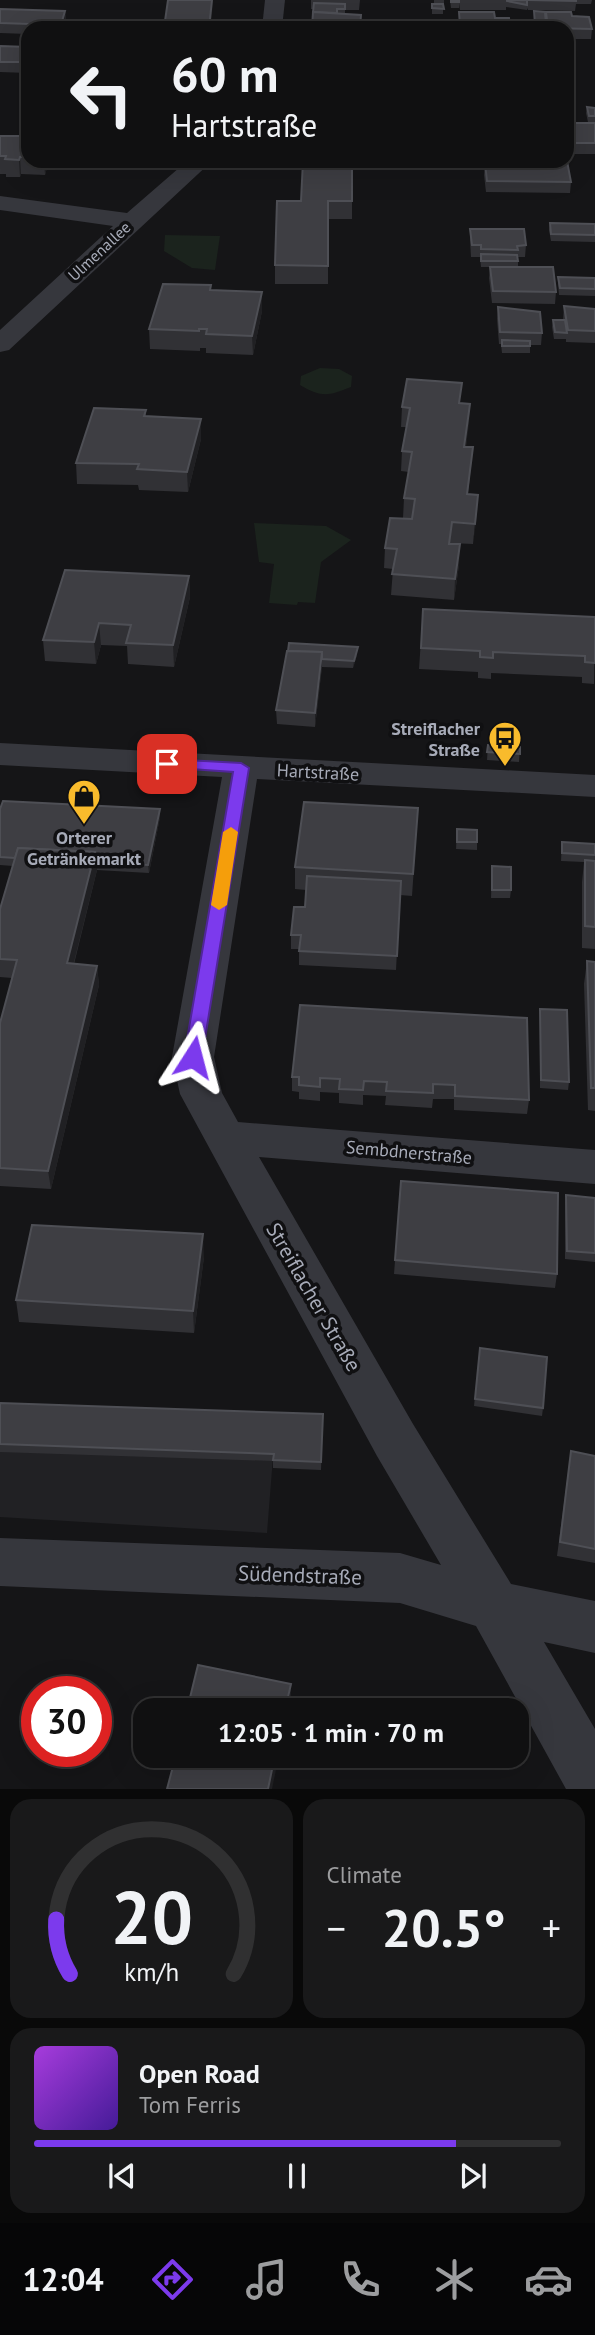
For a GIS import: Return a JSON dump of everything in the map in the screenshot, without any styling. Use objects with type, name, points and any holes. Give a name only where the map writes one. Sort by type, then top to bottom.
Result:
[{"type":"street","points":[[273,21],[275,0]]},
{"type":"street","name":"Ulmenallee","points":[[0,344],[193,168]]},
{"type":"street","points":[[0,203],[132,221]]},
{"type":"street","name":"Hartstraße","points":[[0,754],[595,786]]},
{"type":"street","name":"Streiflacher Straße","points":[[241,768],[193,1057],[201,1094],[223,1137],[595,1785]]},
{"type":"street","name":"Sembdnerstraße","points":[[223,1137],[595,1167]]},
{"type":"street","name":"Südendstraße","points":[[0,1562],[400,1578],[494,1606],[595,1627]]},
{"type":"shaded area","points":[[165,235],[220,236],[215,270],[192,268],[164,251]]},
{"type":"shaded area","points":[[320,368],[339,369],[352,376],[351,387],[325,394],[300,385],[301,376]]},
{"type":"shaded area","points":[[254,523],[326,526],[351,540],[321,562],[315,603],[269,603],[274,564],[259,562]]},
{"type":"shaded area","points":[[0,1411],[276,1419],[267,1533],[0,1517]]},
{"type":"building","points":[[168,0],[212,0],[210,21],[165,21]]},
{"type":"building","points":[[527,0],[527,5],[507,1]]},
{"type":"building","points":[[314,3],[345,4],[345,9],[337,9],[337,13],[313,12]]},
{"type":"building","points":[[432,4],[443,4],[444,9],[432,8]]},
{"type":"building","points":[[0,9],[65,11],[62,21],[0,23]]},
{"type":"building","points":[[534,11],[545,12],[546,21],[535,21]]},
{"type":"building","points":[[313,12],[361,15],[361,21],[312,21]]},
{"type":"building","points":[[459,12],[494,12],[495,18],[509,18],[509,21],[460,21]]},
{"type":"building","points":[[546,12],[571,12],[572,16],[589,17],[592,29],[574,29],[574,21],[547,21]]},
{"type":"building","points":[[0,46],[21,47],[21,62],[0,62]]},
{"type":"building","points":[[587,107],[595,108],[595,116],[589,116]]},
{"type":"building","points":[[574,123],[595,123],[595,143],[574,143]]},
{"type":"building","points":[[0,136],[21,136],[19,160],[0,156]]},
{"type":"building","points":[[303,168],[352,168],[352,201],[328,201],[328,266],[275,265],[277,201],[301,201]]},
{"type":"building","points":[[486,168],[568,168],[571,182],[487,181]]},
{"type":"building","points":[[550,223],[595,224],[595,235],[551,234]]},
{"type":"building","points":[[470,229],[524,229],[526,245],[517,246],[518,250],[481,249],[481,245],[472,245]]},
{"type":"building","points":[[481,254],[517,255],[518,261],[481,261]]},
{"type":"building","points":[[490,267],[553,267],[556,292],[493,291]]},
{"type":"building","points":[[558,277],[595,278],[595,289],[560,288]]},
{"type":"building","points":[[163,284],[211,285],[210,290],[262,292],[252,336],[206,334],[207,329],[149,329]]},
{"type":"building","points":[[564,306],[595,309],[595,331],[568,330]]},
{"type":"building","points":[[498,307],[540,312],[542,333],[500,332]]},
{"type":"building","points":[[553,320],[565,320],[567,333],[555,332]]},
{"type":"building","points":[[502,340],[530,341],[530,346],[502,346]]},
{"type":"building","points":[[407,379],[462,383],[459,403],[470,404],[464,447],[473,447],[467,494],[478,495],[475,524],[452,522],[449,544],[460,544],[455,579],[392,574],[397,549],[385,548],[390,518],[412,519],[415,499],[404,498],[412,452],[402,451],[410,408],[402,407]]},
{"type":"building","points":[[94,408],[146,410],[144,416],[201,419],[187,472],[137,469],[139,464],[76,463]]},
{"type":"building","points":[[65,570],[189,576],[173,645],[126,643],[131,625],[99,623],[94,642],[43,640]]},
{"type":"building","points":[[423,609],[595,617],[595,663],[585,662],[585,656],[493,652],[493,658],[480,657],[480,651],[421,648]]},
{"type":"building","points":[[289,643],[358,647],[354,661],[322,659],[322,652],[288,651]]},
{"type":"building","points":[[287,651],[322,652],[315,713],[276,710]]},
{"type":"building","points":[[488,745],[520,747],[520,754],[487,752]]},
{"type":"building","points":[[3,801],[160,809],[148,865],[96,862],[95,852],[18,848],[15,858],[0,857],[0,809]]},
{"type":"building","points":[[304,802],[418,808],[413,874],[295,867]]},
{"type":"building","points":[[457,829],[477,830],[477,842],[457,842]]},
{"type":"building","points":[[562,842],[595,844],[595,855],[562,853]]},
{"type":"building","points":[[18,848],[95,852],[67,963],[97,966],[48,1171],[0,1168],[0,1023],[17,960],[0,959],[0,909]]},
{"type":"building","points":[[585,860],[595,861],[595,927],[585,926]]},
{"type":"building","points":[[492,866],[511,867],[511,890],[492,890]]},
{"type":"building","points":[[307,876],[401,881],[397,956],[299,951],[301,935],[291,935],[294,907],[305,907]]},
{"type":"building","points":[[587,961],[595,962],[595,1088],[591,1088]]},
{"type":"building","points":[[300,1005],[527,1018],[529,1100],[455,1096],[455,1085],[433,1084],[433,1093],[386,1091],[387,1082],[364,1081],[363,1090],[339,1089],[340,1079],[320,1078],[320,1087],[299,1085],[299,1077],[292,1077]]},
{"type":"building","points":[[540,1009],[567,1010],[569,1082],[541,1080]]},
{"type":"building","points":[[401,1181],[558,1193],[557,1274],[395,1260]]},
{"type":"building","points":[[566,1195],[595,1198],[595,1253],[567,1251]]},
{"type":"building","points":[[32,1225],[203,1234],[193,1311],[16,1300]]},
{"type":"building","points":[[480,1348],[547,1357],[543,1408],[475,1399]]},
{"type":"building","points":[[0,1403],[323,1414],[321,1462],[273,1460],[274,1454],[0,1444]]},
{"type":"building","points":[[571,1451],[595,1456],[595,1549],[560,1542]]},
{"type":"building","points":[[198,1665],[291,1684],[288,1698],[190,1698]]},
{"type":"building","points":[[173,1768],[272,1768],[268,1789],[167,1789]]},
{"type":"slow traffic","points":[[219,905],[231,832]]},
{"type":"place","name":"Streiflacher Straße","points":[[505,768]]},
{"type":"place","name":"Orterer Getränkemarkt","points":[[84,826]]},
{"type":"route","points":[[167,764],[241,768],[193,1057]]}]
